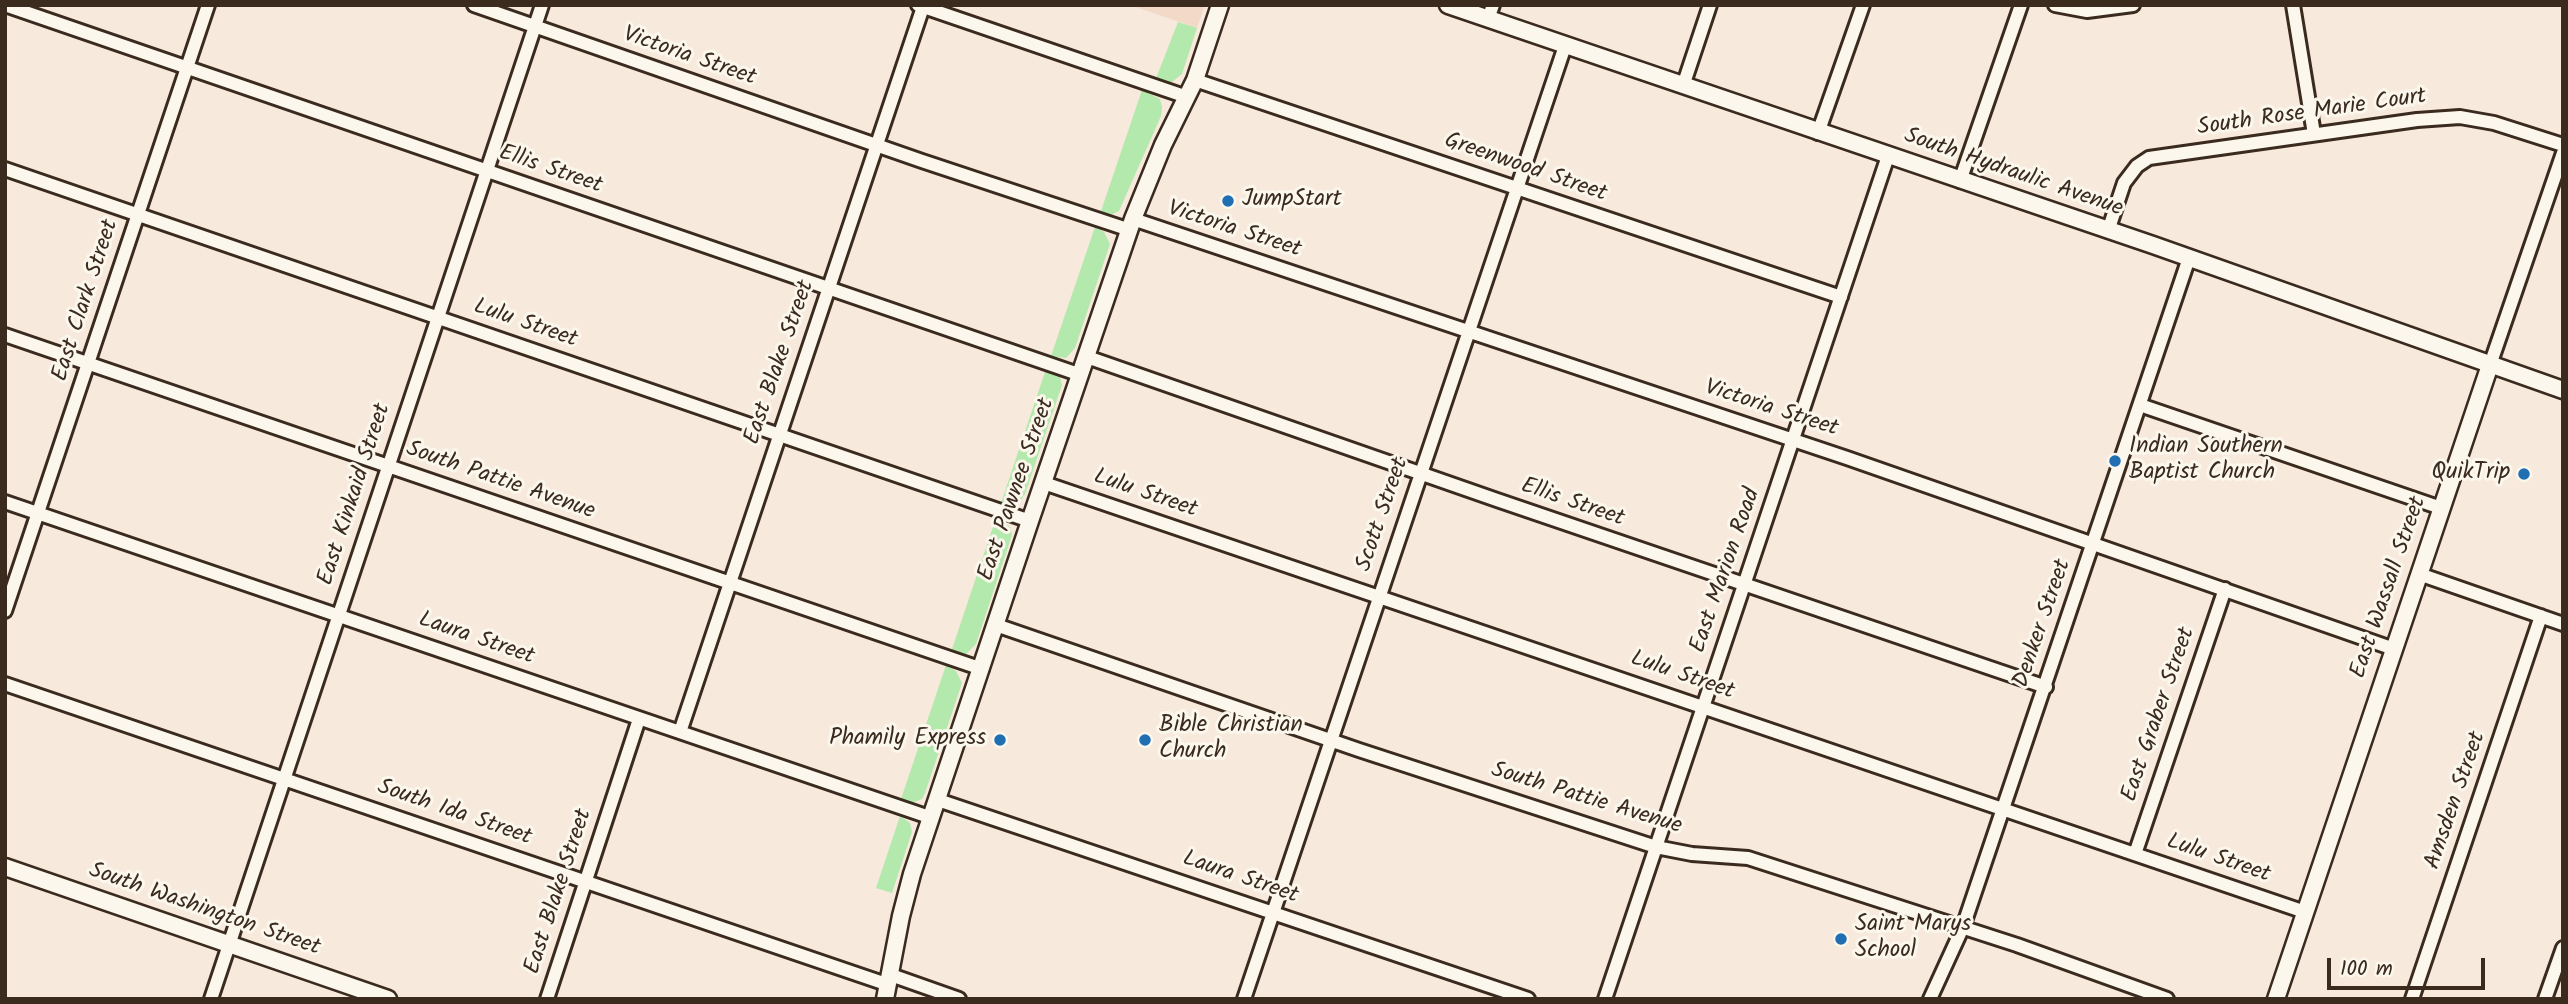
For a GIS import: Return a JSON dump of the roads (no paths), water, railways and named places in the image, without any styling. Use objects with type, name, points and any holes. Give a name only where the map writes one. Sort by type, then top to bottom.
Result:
[{"type":"street","name":"Ellis Street","points":[[5,5],[1081,375]]},
{"type":"street","name":"East Clark Street","points":[[5,611],[208,5]]},
{"type":"street","name":"Victoria Street","points":[[474,5],[876,145],[1468,331],[1793,440],[2394,649]]},
{"type":"street","name":"East Kinkaid Street","points":[[211,999],[542,5]]},
{"type":"street","name":"East Pawnee Street","points":[[888,986],[901,916],[1030,521],[1131,225],[1163,145],[1195,80],[1220,5]]},
{"type":"street","name":"South Hydraulic Avenue","points":[[1448,5],[1490,12],[1565,46],[2189,258],[2563,390]]},
{"type":"street","points":[[1683,86],[1710,5]]},
{"type":"street","points":[[1818,133],[1863,5]]},
{"type":"street","points":[[1960,181],[2021,5]]},
{"type":"street","points":[[2055,5],[2087,10],[2133,5]]},
{"type":"street","points":[[2293,5],[2314,134]]},
{"type":"street","points":[[920,6],[1187,97]]},
{"type":"street","name":"East Blake Street","points":[[680,732],[920,6]]},
{"type":"street","name":"Scott Street","points":[[1244,999],[1565,46]]},
{"type":"street","name":"Greenwood Street","points":[[1195,80],[1841,297]]},
{"type":"street","name":"South Rose Marie Court","points":[[2108,231],[2124,183],[2137,166],[2148,158],[2417,120],[2460,117],[2494,123],[2563,145]]},
{"type":"street","name":"East Wassall Street","points":[[2276,999],[2563,153]]},
{"type":"street","name":"East Marion Road","points":[[1605,999],[1888,156]]},
{"type":"street","name":"Lulu Street","points":[[5,169],[1030,521]]},
{"type":"street","name":"Denker Street","points":[[1930,999],[1963,928],[2189,258]]},
{"type":"street","name":"South Pattie Avenue","points":[[5,335],[982,669]]},
{"type":"street","name":"Ellis Street","points":[[1087,357],[2046,687]]},
{"type":"street","points":[[2140,405],[2441,508]]},
{"type":"street","name":"Lulu Street","points":[[1044,483],[2305,912]]},
{"type":"street","name":"Laura Street","points":[[5,502],[932,818]]},
{"type":"street","points":[[2419,574],[2563,624]]},
{"type":"street","name":"East Graber Street","points":[[2135,854],[2225,589]]},
{"type":"street","name":"Amsden Street","points":[[2412,999],[2541,616]]},
{"type":"street","name":"South Pattie Avenue","points":[[996,625],[1331,740],[1656,847],[1692,854],[1748,858],[2168,999]]},
{"type":"street","name":"South Ida Street","points":[[5,684],[888,986],[959,999]]},
{"type":"street","name":"East Blake Street","points":[[547,999],[639,719]]},
{"type":"street","name":"Laura Street","points":[[938,800],[1528,999]]},
{"type":"street","name":"South Washington Street","points":[[5,867],[388,999]]},
{"type":"street","points":[[2546,999],[2563,948]]},
{"type":"place","name":"JumpStart","points":[[1228,201]]},
{"type":"place","name":"Indian Southern Baptist Church","points":[[2115,461]]},
{"type":"place","name":"QuikTrip","points":[[2524,474]]},
{"type":"place","name":"Phamily Express","points":[[1000,740]]},
{"type":"place","name":"Bible Christian Church","points":[[1145,740]]},
{"type":"place","name":"Saint Marys School","points":[[1841,939]]}]
